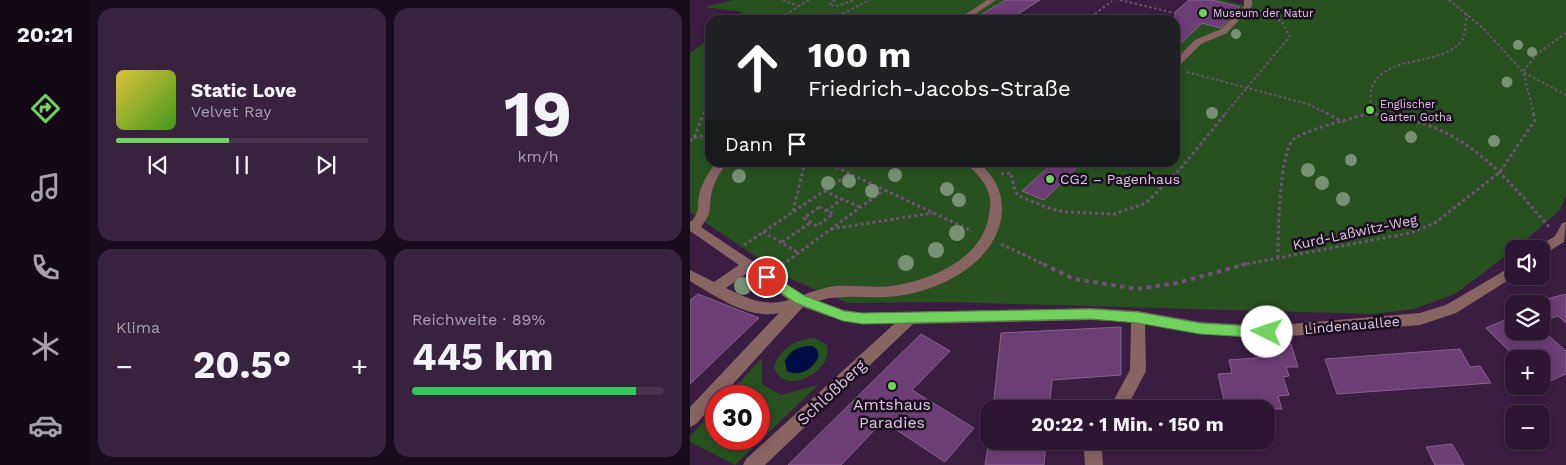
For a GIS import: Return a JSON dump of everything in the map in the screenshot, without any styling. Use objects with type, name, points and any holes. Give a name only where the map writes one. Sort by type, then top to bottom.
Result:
[{"type":"street","points":[[969,15],[992,0]]},
{"type":"street","points":[[1180,60],[1198,42],[1224,31],[1248,3]]},
{"type":"street","points":[[692,227],[705,212],[705,196],[710,180],[719,167]]},
{"type":"street","points":[[690,275],[747,305],[773,310],[828,292],[893,291],[915,287],[954,269],[975,254],[988,240],[994,224],[997,201],[987,177],[976,167]]},
{"type":"street","points":[[1550,247],[1563,241],[1566,226]]},
{"type":"street","name":"Lindenauallee","points":[[692,227],[800,300],[843,316],[863,319],[1065,314],[1138,317],[1200,328],[1267,332],[1420,319],[1451,309],[1505,276]]},
{"type":"street","points":[[715,289],[749,265]]},
{"type":"street","points":[[690,419],[800,300]]},
{"type":"street","points":[[1122,400],[1138,371],[1138,317]]},
{"type":"street","name":"Schloßberg","points":[[752,465],[909,319]]},
{"type":"street","points":[[1093,450],[1094,465]]},
{"type":"path","points":[[783,0],[798,6]]},
{"type":"path","points":[[784,15],[809,0]]},
{"type":"path","points":[[835,0],[828,5],[837,6],[855,0]]},
{"type":"path","points":[[839,15],[870,0]]},
{"type":"path","points":[[1120,0],[1174,13]]},
{"type":"path","points":[[1449,0],[1467,13],[1524,72],[1566,94]]},
{"type":"path","points":[[1094,15],[1112,2]]},
{"type":"path","points":[[1015,192],[1019,196],[1048,208],[1065,212],[1114,214],[1135,208],[1154,197],[1182,167],[1290,36],[1282,22],[1248,3]]},
{"type":"path","points":[[1370,113],[1373,84],[1379,76],[1406,64],[1455,49],[1463,40],[1467,13]]},
{"type":"path","points":[[1524,72],[1537,54],[1566,33]]},
{"type":"path","points":[[1184,72],[1308,104],[1343,122]]},
{"type":"path","name":"Kurd-Laßwitz-Weg","points":[[1001,244],[1074,279],[1137,289],[1177,283],[1253,262],[1353,244],[1424,228],[1460,204],[1500,172],[1535,120],[1524,72]]},
{"type":"path","points":[[1278,258],[1279,202],[1287,154],[1294,140],[1299,136],[1370,113],[1406,120],[1436,129],[1474,149],[1500,172],[1563,241]]},
{"type":"path","points":[[694,138],[705,114]]},
{"type":"path","points":[[690,141],[705,135]]},
{"type":"path","points":[[793,212],[804,167]]},
{"type":"path","points":[[835,167],[977,233]]},
{"type":"path","points":[[732,253],[850,174]]},
{"type":"path","points":[[767,277],[884,190]]},
{"type":"path","points":[[824,191],[860,207]]},
{"type":"path","points":[[826,211],[842,199]]},
{"type":"path","points":[[819,207],[826,211],[832,214],[817,226],[804,218],[819,207]]},
{"type":"path","points":[[830,230],[934,213]]},
{"type":"path","points":[[782,242],[811,222]]},
{"type":"path","points":[[763,232],[799,253]]},
{"type":"green space","points":[[734,0],[1006,0],[980,15],[738,15],[742,12],[705,7]]},
{"type":"green space","name":"Englischer Garten Gotha","points":[[1212,0],[1224,0],[1244,5],[1244,0],[1566,0],[1566,194],[1560,210],[1526,240],[1505,240],[1505,256],[1455,294],[1414,309],[1374,314],[943,302],[848,303],[786,277],[690,212],[690,53],[705,42],[705,167],[1050,167],[1023,191],[1044,200],[1079,167],[1180,167],[1180,44],[1202,23],[1220,27],[1240,7]]},
{"type":"green space","points":[[815,338],[827,345],[827,355],[823,364],[816,372],[807,378],[797,381],[787,380],[779,376],[774,367],[780,355],[790,346],[801,340]]},
{"type":"green space","points":[[762,358],[762,384],[764,385],[737,385]]},
{"type":"green space","points":[[818,385],[770,431],[770,389],[781,395]]},
{"type":"green space","points":[[705,420],[705,450],[690,442],[690,436]]},
{"type":"green space","points":[[706,450],[751,450],[735,465]]},
{"type":"shaded area","points":[[803,346],[816,348],[819,355],[811,368],[797,373],[787,371],[785,361],[793,351]]},
{"type":"building","points":[[1006,0],[1040,0],[1017,15],[980,15]]},
{"type":"building","points":[[1189,0],[1212,0],[1240,7],[1220,28],[1202,23],[1180,44],[1180,15],[1175,15],[1175,12]]},
{"type":"building","name":"CG2 – Pagenhaus","points":[[1048,167],[1078,167],[1044,200],[1022,191]]},
{"type":"building","points":[[698,294],[759,318],[690,384],[690,300]]},
{"type":"building","points":[[1566,294],[1566,323],[1558,316],[1550,318],[1550,298]]},
{"type":"building","points":[[1505,320],[1505,340],[1550,340],[1550,337],[1566,351],[1566,374],[1550,381],[1550,350],[1508,350],[1486,328]]},
{"type":"building","points":[[1121,327],[1121,375],[1052,380],[1050,400],[994,400],[1001,333]]},
{"type":"building","points":[[921,334],[950,351],[912,390],[974,428],[945,462],[883,421],[841,465],[788,465]]},
{"type":"building","points":[[1291,344],[1298,367],[1286,367],[1289,376],[1283,377],[1289,395],[1278,396],[1282,409],[1275,409],[1275,400],[1224,400],[1218,374],[1232,373],[1229,360],[1267,357],[1264,346]]},
{"type":"building","points":[[1460,349],[1470,367],[1480,366],[1491,383],[1337,394],[1325,359]]},
{"type":"building","points":[[1452,444],[1464,465],[1435,465],[1426,447]]},
{"type":"building","points":[[988,450],[1045,450],[1044,465],[985,465]]},
{"type":"place","name":"Museum der Natur","points":[[1203,13]]},
{"type":"place","name":"Englischer Garten Gotha","points":[[1370,110]]},
{"type":"place","name":"CG2 – Pagenhaus","points":[[1050,179]]},
{"type":"place","name":"Amtshaus Paradies","points":[[892,386]]},
{"type":"route","points":[[767,277],[800,300],[843,316],[863,319],[1091,314],[1138,317],[1200,328],[1267,332]]}]
